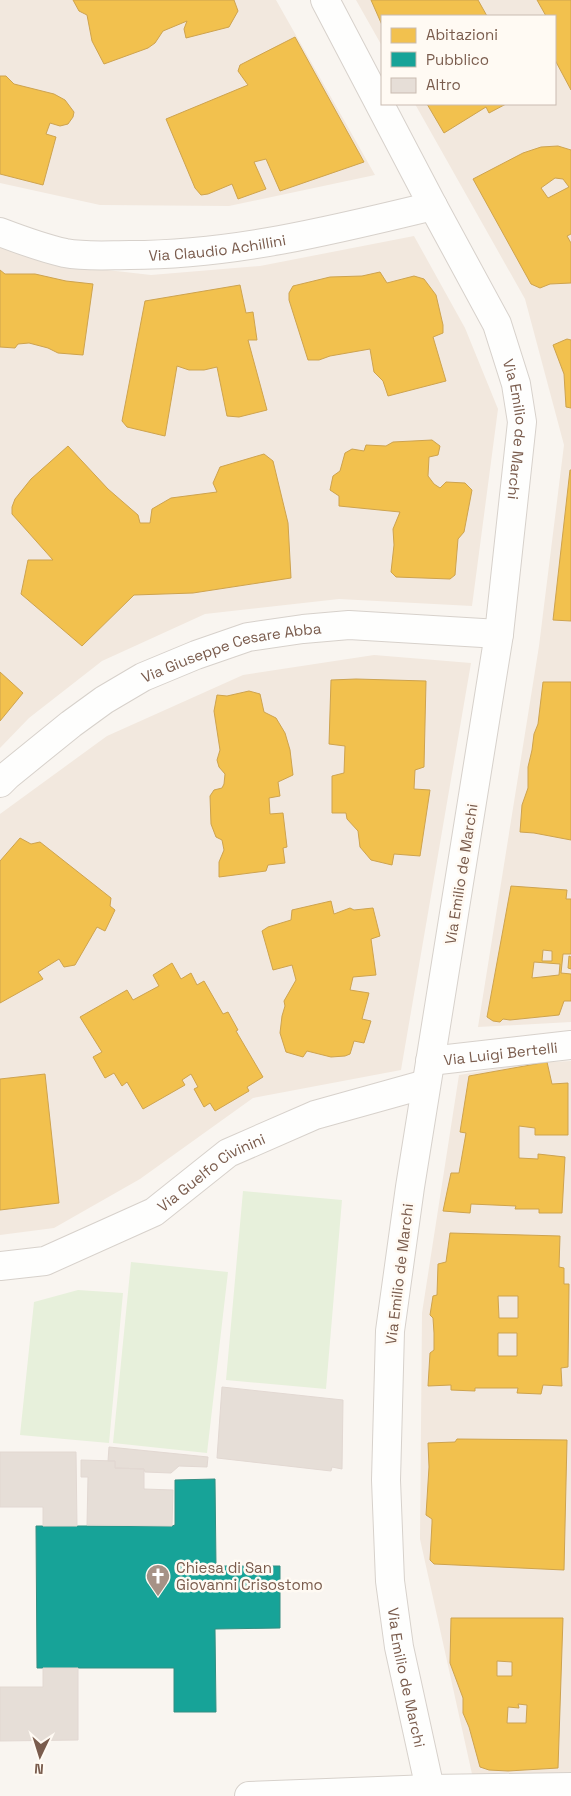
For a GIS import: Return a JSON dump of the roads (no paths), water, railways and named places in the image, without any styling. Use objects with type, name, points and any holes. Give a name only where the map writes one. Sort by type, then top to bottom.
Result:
[{"type":"street","name":"Via Emilio de Marchi","points":[[325,0],[433,206],[498,324],[516,384],[522,422],[500,634],[428,1072],[391,1322],[386,1480],[390,1581],[407,1685],[430,1789]]},
{"type":"street","name":"Via Claudio Achillini","points":[[0,232],[66,253],[166,255],[218,250],[267,242],[355,225],[433,206]]},
{"type":"street","name":"Via Giuseppe Cesare Abba","points":[[0,783],[71,724],[104,700],[143,677],[196,655],[248,637],[349,625],[500,634]]},
{"type":"street","name":"Via Luigi Bertelli","points":[[428,1072],[571,1045]]},
{"type":"street","name":"Via Guelfo Civinini","points":[[0,1266],[45,1261],[154,1212],[228,1153],[315,1115],[428,1072]]},
{"type":"street","points":[[249,1796],[430,1789],[571,1788]]},
{"type":"place","name":"Chiesa di San Giovanni Crisostomo","points":[[158,1597]]}]
